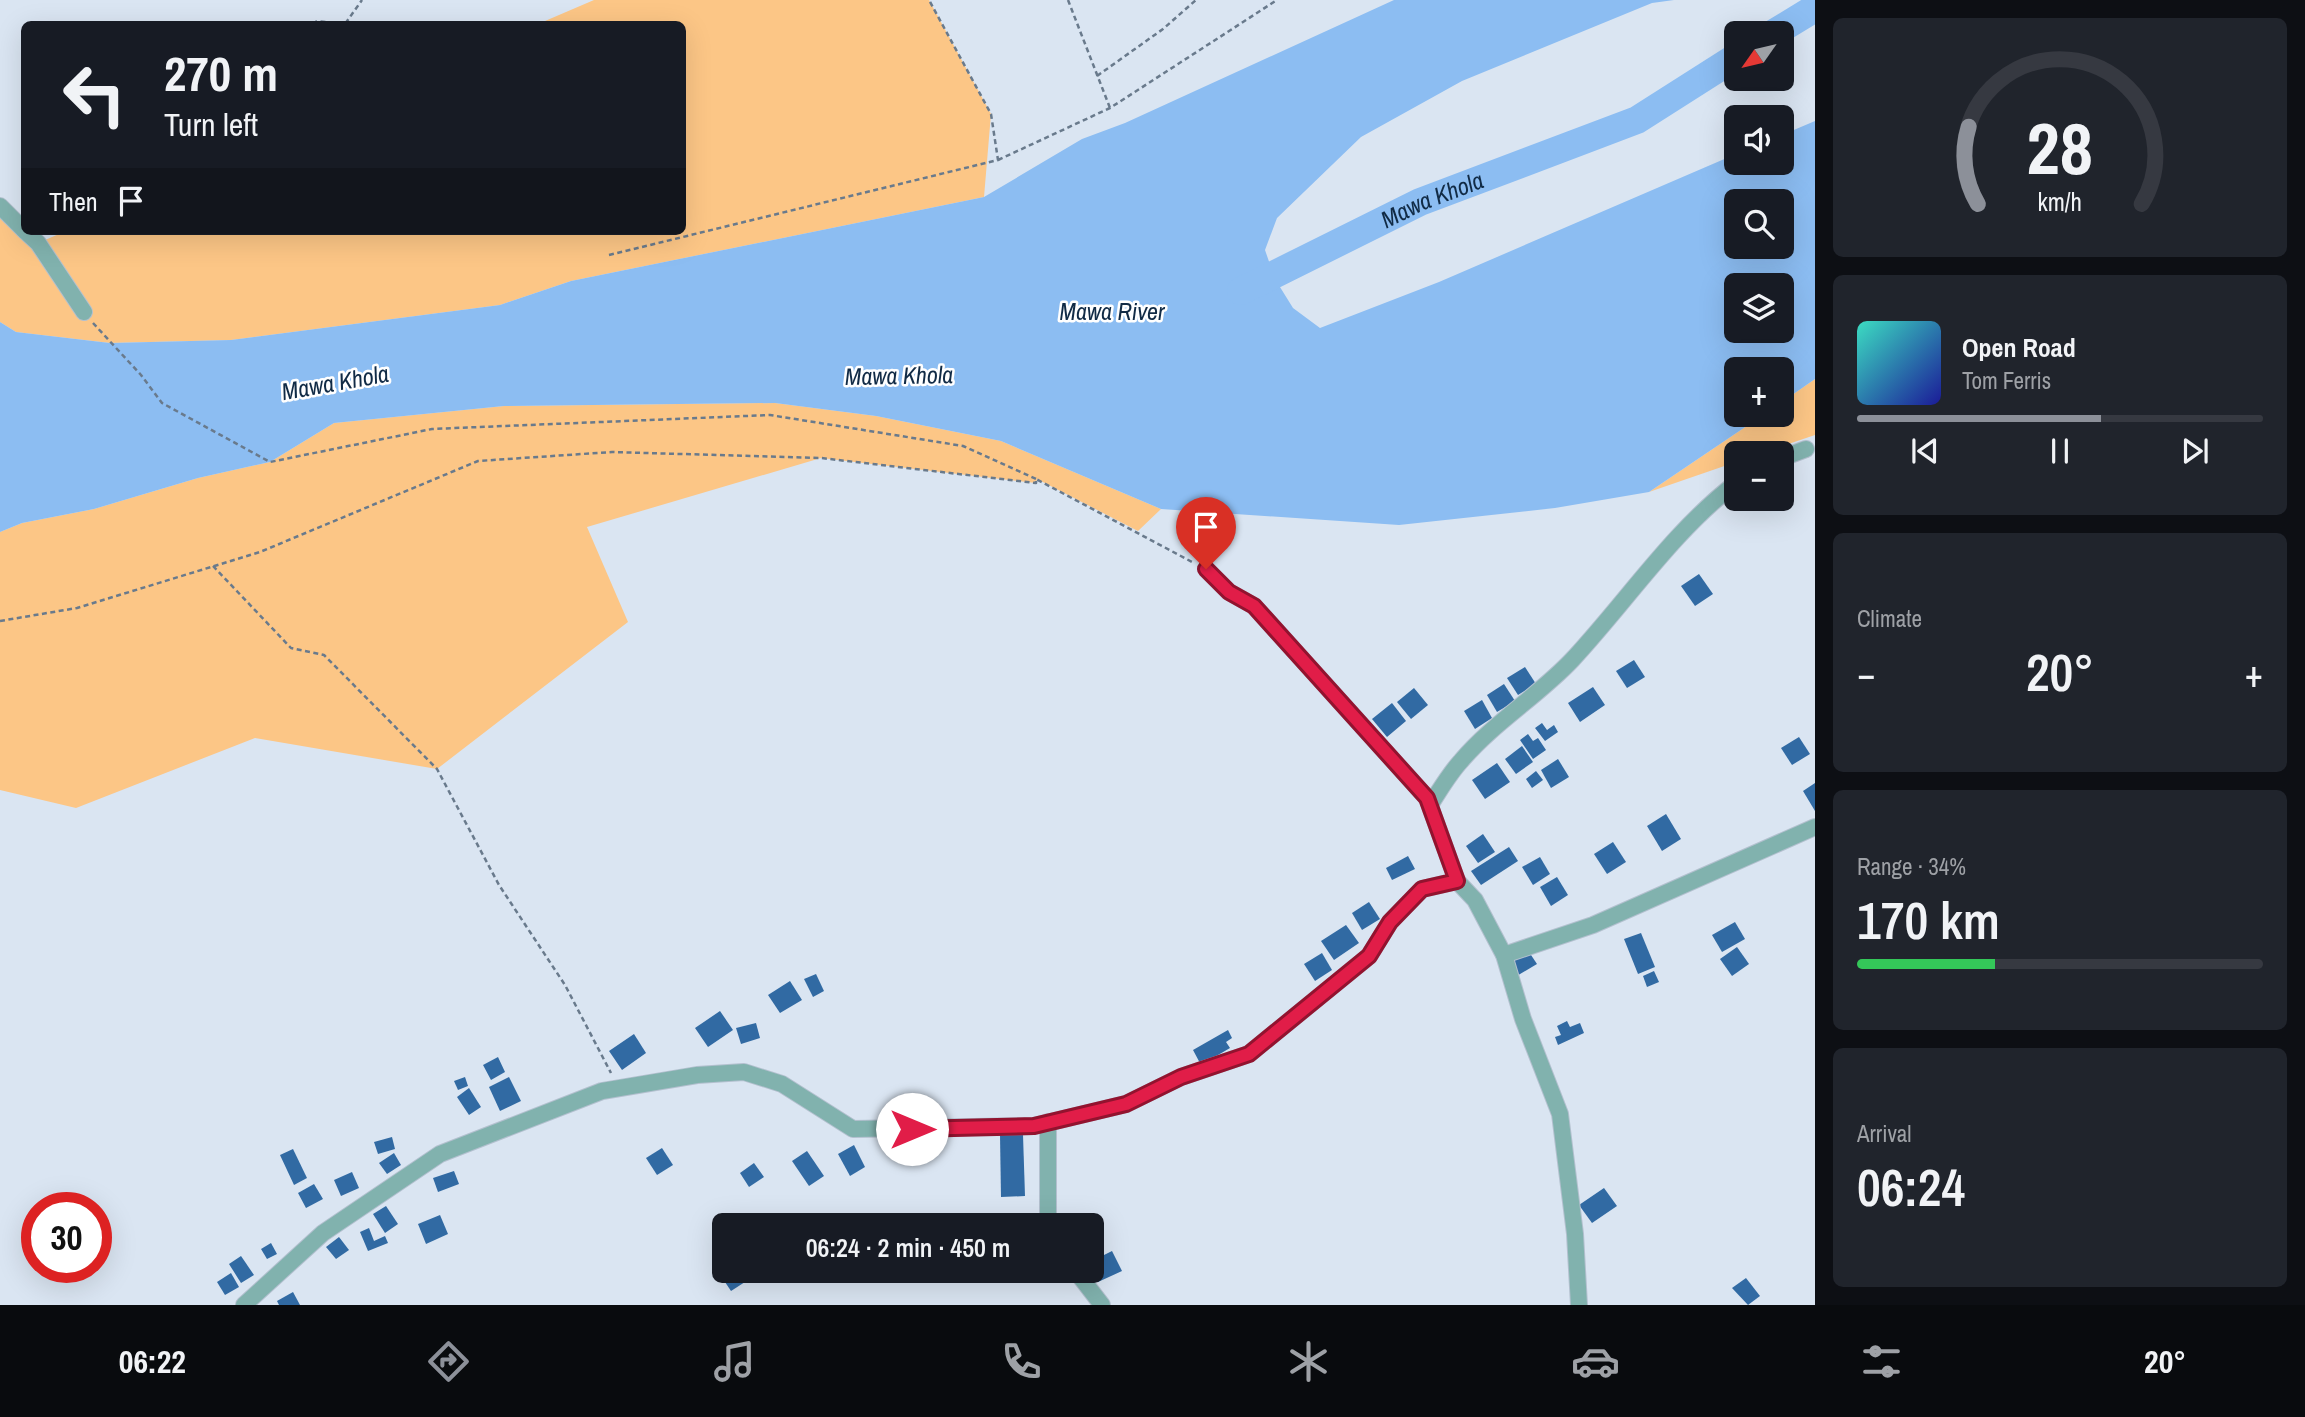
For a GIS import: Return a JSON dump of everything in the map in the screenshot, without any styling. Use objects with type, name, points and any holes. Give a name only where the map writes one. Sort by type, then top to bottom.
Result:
[{"type":"street","points":[[0,206],[21,227]]},
{"type":"street","points":[[29,235],[38,243],[84,312]]},
{"type":"street","points":[[1794,454],[1806,449]]},
{"type":"street","points":[[1430,805],[1461,760],[1560,672],[1618,611],[1668,547],[1724,492]]},
{"type":"street","points":[[1206,569],[1229,592],[1254,606],[1427,798],[1457,881],[1475,900],[1504,955],[1523,1019],[1560,1114],[1575,1234],[1579,1305]]},
{"type":"street","points":[[1504,955],[1593,925],[1815,827]]},
{"type":"street","points":[[244,1305],[323,1233],[440,1154],[602,1091],[697,1075],[744,1072],[782,1084],[853,1129],[976,1129],[1048,1122],[1126,1104],[1181,1077],[1249,1054],[1369,956],[1390,922],[1422,889],[1457,881]]},
{"type":"street","points":[[1048,1122],[1048,1213]]},
{"type":"street","points":[[1085,1283],[1102,1305]]},
{"type":"path","points":[[347,21],[362,0]]},
{"type":"path","points":[[929,0],[991,114],[998,160]]},
{"type":"path","points":[[1068,0],[1110,108]]},
{"type":"path","points":[[1097,76],[1163,29],[1196,0]]},
{"type":"path","points":[[609,255],[998,160],[1110,108],[1276,0]]},
{"type":"path","points":[[84,312],[141,375],[162,403],[270,462],[432,429],[770,415],[963,446],[1036,478],[1206,569]]},
{"type":"path","points":[[0,621],[77,608],[260,552],[478,461],[612,452],[668,453],[821,458],[1036,482],[1036,478]]},
{"type":"path","points":[[213,566],[291,648],[324,655],[436,769],[499,885],[565,985],[619,1088]]},
{"type":"shaded area","points":[[594,0],[929,0],[991,114],[984,197],[571,281],[500,305],[231,340],[110,343],[16,332],[0,322],[0,210],[21,228],[21,235],[29,235],[38,243],[57,235],[686,235],[686,21],[545,21]]},
{"type":"shaded area","points":[[1815,379],[1815,435],[1794,442],[1725,441],[1745,427],[1794,427],[1794,394]]},
{"type":"shaded area","points":[[775,403],[876,416],[1001,441],[1161,509],[1138,531],[1037,479],[1036,483],[821,458],[587,527],[628,622],[437,769],[255,738],[76,808],[0,790],[0,532],[22,523],[94,509],[198,478],[270,462],[334,423],[504,406]]},
{"type":"shaded area","points":[[1724,441],[1724,466],[1649,492]]},
{"type":"water","name":"Mawa River","points":[[1394,0],[1674,0],[1652,3],[1462,81],[1361,137],[1277,218],[1265,250],[1275,279],[1293,308],[1320,328],[1439,282],[1724,159],[1724,175],[1794,175],[1794,130],[1815,121],[1815,379],[1794,394],[1794,357],[1724,357],[1724,427],[1745,427],[1649,492],[1555,508],[1399,525],[1161,509],[1001,441],[876,416],[775,403],[504,406],[334,423],[270,462],[198,478],[94,509],[22,523],[0,532],[0,322],[16,332],[110,343],[231,340],[500,305],[571,281],[984,197],[1082,139],[1125,123]]},
{"type":"building","points":[[1215,524],[1228,541],[1214,553],[1200,536]]},
{"type":"building","points":[[1699,574],[1713,594],[1695,606],[1681,586]]},
{"type":"building","points":[[1634,660],[1645,677],[1627,688],[1616,671]]},
{"type":"building","points":[[1525,667],[1536,684],[1518,695],[1507,678]]},
{"type":"building","points":[[1504,684],[1515,701],[1497,712],[1487,695]]},
{"type":"building","points":[[1593,687],[1605,705],[1580,722],[1568,703]]},
{"type":"building","points":[[1414,688],[1428,705],[1411,719],[1397,702]]},
{"type":"building","points":[[1482,700],[1492,718],[1475,729],[1464,711]]},
{"type":"building","points":[[1392,703],[1406,721],[1387,737],[1372,719]]},
{"type":"building","points":[[1542,723],[1547,730],[1554,725],[1558,732],[1545,741],[1535,728]]},
{"type":"building","points":[[1528,734],[1533,741],[1538,738],[1546,750],[1533,759],[1520,740]]},
{"type":"building","points":[[1799,737],[1810,754],[1792,765],[1781,748]]},
{"type":"building","points":[[1522,746],[1533,762],[1516,774],[1505,759]]},
{"type":"building","points":[[1558,759],[1569,777],[1551,788],[1541,770]]},
{"type":"building","points":[[1497,763],[1510,782],[1485,799],[1472,780]]},
{"type":"building","points":[[1536,771],[1543,780],[1532,788],[1526,779]]},
{"type":"building","points":[[1815,783],[1815,811],[1803,791]]},
{"type":"building","points":[[1666,814],[1681,839],[1662,851],[1647,826]]},
{"type":"building","points":[[1483,834],[1495,852],[1478,863],[1466,846]]},
{"type":"building","points":[[1613,842],[1626,862],[1607,874],[1594,854]]},
{"type":"building","points":[[1509,847],[1518,861],[1481,885],[1471,871]]},
{"type":"building","points":[[1408,856],[1415,869],[1392,880],[1386,868]]},
{"type":"building","points":[[1540,857],[1550,874],[1533,885],[1522,867]]},
{"type":"building","points":[[1557,877],[1568,895],[1551,906],[1540,887]]},
{"type":"building","points":[[1369,902],[1380,919],[1362,930],[1352,913]]},
{"type":"building","points":[[1735,922],[1745,939],[1722,952],[1712,935]]},
{"type":"building","points":[[1346,925],[1359,943],[1334,960],[1321,941]]},
{"type":"building","points":[[1641,933],[1655,967],[1638,974],[1624,939]]},
{"type":"building","points":[[1737,947],[1749,964],[1732,976],[1720,959]]},
{"type":"building","points":[[1529,952],[1537,964],[1515,977],[1508,964]]},
{"type":"building","points":[[1322,953],[1332,970],[1315,981],[1304,964]]},
{"type":"building","points":[[1654,971],[1659,982],[1647,987],[1643,976]]},
{"type":"building","points":[[816,974],[824,991],[813,997],[804,979]]},
{"type":"building","points":[[790,981],[802,1000],[780,1013],[768,995]]},
{"type":"building","points":[[720,1011],[733,1030],[708,1047],[695,1028]]},
{"type":"building","points":[[1567,1021],[1570,1027],[1580,1023],[1584,1033],[1558,1045],[1555,1037],[1561,1035],[1557,1026]]},
{"type":"building","points":[[756,1023],[760,1038],[741,1044],[736,1028]]},
{"type":"building","points":[[1228,1030],[1232,1038],[1226,1042],[1230,1048],[1201,1065],[1193,1050]]},
{"type":"building","points":[[634,1034],[646,1053],[622,1070],[609,1051]]},
{"type":"building","points":[[498,1057],[505,1072],[491,1080],[483,1065]]},
{"type":"building","points":[[465,1077],[468,1086],[458,1090],[454,1081]]},
{"type":"building","points":[[509,1077],[521,1101],[500,1111],[489,1087]]},
{"type":"building","points":[[469,1088],[481,1107],[469,1115],[457,1097]]},
{"type":"building","points":[[1000,1135],[1023,1135],[1025,1196],[1001,1197]]},
{"type":"building","points":[[392,1137],[395,1149],[378,1154],[374,1142]]},
{"type":"building","points":[[854,1145],[865,1167],[850,1176],[838,1154]]},
{"type":"building","points":[[662,1148],[673,1165],[657,1175],[646,1158]]},
{"type":"building","points":[[293,1149],[307,1178],[294,1185],[280,1155]]},
{"type":"building","points":[[807,1151],[824,1176],[809,1186],[792,1161]]},
{"type":"building","points":[[394,1153],[401,1165],[387,1174],[379,1163]]},
{"type":"building","points":[[754,1163],[764,1177],[749,1187],[740,1173]]},
{"type":"building","points":[[454,1171],[459,1184],[438,1192],[433,1178]]},
{"type":"building","points":[[352,1172],[359,1188],[341,1196],[334,1180]]},
{"type":"building","points":[[314,1184],[323,1199],[306,1208],[298,1193]]},
{"type":"building","points":[[1604,1188],[1617,1206],[1592,1223],[1579,1205]]},
{"type":"building","points":[[386,1206],[398,1224],[385,1233],[373,1214]]},
{"type":"building","points":[[440,1215],[448,1234],[426,1244],[418,1224]]},
{"type":"building","points":[[369,1228],[374,1241],[385,1236],[388,1243],[368,1251],[360,1232]]},
{"type":"building","points":[[339,1237],[349,1250],[336,1259],[326,1247]]},
{"type":"building","points":[[271,1243],[277,1254],[267,1259],[261,1249]]},
{"type":"building","points":[[1112,1251],[1122,1271],[1104,1279],[1104,1255]]},
{"type":"building","points":[[241,1256],[254,1275],[241,1283],[229,1264]]},
{"type":"building","points":[[231,1273],[239,1287],[225,1295],[217,1282]]},
{"type":"building","points":[[1746,1278],[1760,1296],[1748,1305],[1732,1288]]},
{"type":"building","points":[[726,1283],[743,1283],[731,1291]]},
{"type":"building","points":[[293,1292],[300,1305],[279,1305],[277,1301]]},
{"type":"waterway","name":"Mawa Khola","points":[[1794,21],[1815,8]]},
{"type":"waterway","name":"Mawa Khola","points":[[1241,291],[1420,202],[1637,120],[1724,65]]},
{"type":"route","points":[[912,1129],[1034,1126],[1126,1104],[1181,1077],[1249,1054],[1369,956],[1390,922],[1422,889],[1457,881],[1427,798],[1254,606],[1229,592],[1206,569]]}]
